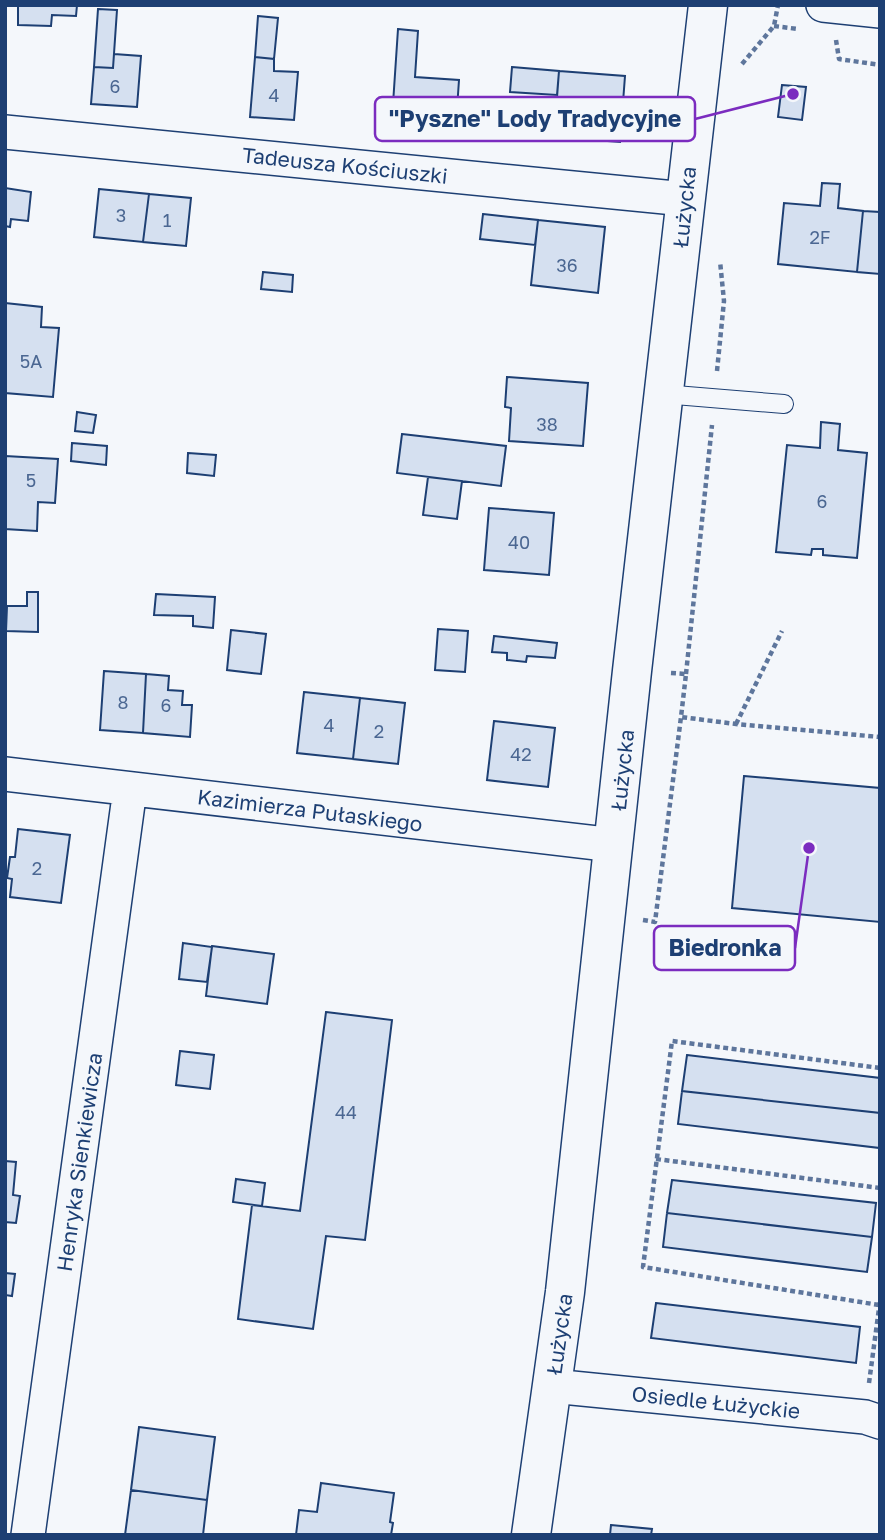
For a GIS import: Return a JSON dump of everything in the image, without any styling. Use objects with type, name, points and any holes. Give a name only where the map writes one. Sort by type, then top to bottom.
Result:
[{"type":"street","name":"Łużycka","points":[[531,1535],[565,1292],[708,5]]},
{"type":"street","points":[[823,5],[880,11]]},
{"type":"street","name":"Tadeusza Kościuszki","points":[[5,132],[685,199]]},
{"type":"street","name":"Kazimierza Pułaskiego","points":[[5,774],[614,845]]},
{"type":"street","name":"Henryka Sienkiewicza","points":[[28,1535],[130,789]]},
{"type":"street","name":"Osiedle Łużyckie","points":[[552,1386],[872,1420]]},
{"type":"lane","points":[[663,394],[784,404]]},
{"type":"path","points":[[717,376],[724,301],[719,253]]},
{"type":"path","points":[[686,674],[713,415]]},
{"type":"path","points":[[736,724],[782,631]]},
{"type":"path","points":[[872,1420],[879,1303],[643,1267],[672,1041],[880,1068]]},
{"type":"path","points":[[656,1159],[880,1188]]},
{"type":"building","points":[[18,5],[77,5],[76,16],[52,15],[51,26],[18,25]]},
{"type":"building","points":[[98,9],[117,10],[113,68],[94,67]]},
{"type":"building","points":[[258,16],[278,18],[274,59],[255,57]]},
{"type":"building","points":[[398,29],[418,31],[415,77],[459,80],[455,138],[391,134]]},
{"type":"building","points":[[114,54],[141,56],[137,107],[91,104],[94,67],[113,68]]},
{"type":"building","points":[[255,57],[274,59],[274,71],[298,72],[294,120],[250,117]]},
{"type":"building","points":[[512,67],[559,71],[557,95],[510,92]]},
{"type":"building","points":[[559,71],[625,76],[620,142],[554,137]]},
{"type":"building","points":[[782,85],[806,87],[802,120],[778,117]]},
{"type":"building","points":[[822,183],[840,184],[838,208],[863,211],[857,272],[778,264],[784,203],[820,206]]},
{"type":"building","points":[[5,188],[31,192],[28,221],[11,219],[10,227],[5,226]]},
{"type":"building","points":[[99,189],[149,194],[143,242],[94,237]]},
{"type":"building","points":[[149,194],[191,198],[186,246],[143,242]]},
{"type":"building","points":[[863,211],[880,212],[880,274],[857,272]]},
{"type":"building","points":[[483,214],[538,220],[535,245],[480,239]]},
{"type":"building","points":[[538,220],[605,227],[598,293],[531,285]]},
{"type":"building","points":[[263,272],[293,275],[292,292],[261,289]]},
{"type":"building","points":[[5,303],[42,307],[41,327],[59,328],[53,397],[5,393]]},
{"type":"building","points":[[507,377],[588,383],[583,446],[509,441],[511,408],[505,407]]},
{"type":"building","points":[[77,412],[96,415],[93,433],[75,431]]},
{"type":"building","points":[[821,422],[840,424],[838,450],[867,453],[857,558],[823,555],[823,549],[812,549],[811,555],[776,552],[787,445],[820,448]]},
{"type":"building","points":[[402,434],[506,446],[501,486],[397,473]]},
{"type":"building","points":[[72,443],[107,446],[106,465],[71,461]]},
{"type":"building","points":[[188,453],[216,455],[214,476],[187,473]]},
{"type":"building","points":[[5,456],[58,459],[55,503],[38,502],[37,531],[5,529]]},
{"type":"building","points":[[428,477],[462,481],[457,519],[423,515]]},
{"type":"building","points":[[489,508],[554,513],[549,575],[484,570]]},
{"type":"building","points":[[27,592],[38,592],[38,632],[6,631],[7,606],[27,606]]},
{"type":"building","points":[[156,594],[215,597],[213,628],[193,626],[193,616],[154,615]]},
{"type":"building","points":[[438,629],[468,631],[465,672],[435,670]]},
{"type":"building","points":[[231,630],[266,634],[261,674],[227,670]]},
{"type":"building","points":[[494,636],[557,643],[555,658],[527,656],[526,662],[507,660],[507,653],[492,652]]},
{"type":"building","points":[[104,671],[146,674],[143,733],[100,730]]},
{"type":"building","points":[[146,674],[169,676],[168,690],[183,691],[182,705],[192,705],[190,737],[143,733]]},
{"type":"building","points":[[304,692],[360,698],[353,759],[297,753]]},
{"type":"building","points":[[360,698],[405,703],[398,764],[353,759]]},
{"type":"building","points":[[494,721],[555,728],[548,787],[487,780]]},
{"type":"building","points":[[744,776],[880,788],[880,922],[732,908]]},
{"type":"building","points":[[18,829],[70,835],[61,903],[10,897],[12,879],[7,878],[10,857],[15,857]]},
{"type":"building","points":[[183,943],[212,947],[207,982],[179,979]]},
{"type":"building","points":[[212,946],[274,954],[267,1004],[206,996]]},
{"type":"building","points":[[326,1012],[392,1020],[365,1240],[326,1236],[313,1329],[238,1319],[252,1205],[300,1211]]},
{"type":"building","points":[[180,1051],[214,1055],[210,1089],[176,1085]]},
{"type":"building","points":[[687,1055],[880,1078],[880,1113],[682,1091]]},
{"type":"building","points":[[682,1091],[880,1113],[880,1148],[678,1124]]},
{"type":"building","points":[[5,1161],[16,1162],[13,1195],[20,1196],[16,1223],[5,1222]]},
{"type":"building","points":[[236,1179],[265,1183],[262,1206],[233,1202]]},
{"type":"building","points":[[672,1180],[876,1203],[872,1237],[667,1213]]},
{"type":"building","points":[[667,1213],[872,1237],[867,1272],[663,1247]]},
{"type":"building","points":[[5,1273],[15,1274],[12,1296],[5,1295]]},
{"type":"building","points":[[656,1303],[860,1327],[856,1363],[651,1338]]},
{"type":"building","points":[[139,1427],[215,1437],[207,1500],[131,1490]]},
{"type":"building","points":[[321,1483],[394,1493],[391,1535],[296,1535],[299,1510],[317,1512]]},
{"type":"building","points":[[131,1490],[207,1500],[203,1535],[125,1535]]},
{"type":"building","points":[[611,1525],[652,1529],[651,1535],[610,1535]]},
{"type":"place","name":"\"Pyszne\" Lody Tradycyjne","points":[[793,94]]},
{"type":"place","name":"Biedronka","points":[[809,848]]}]
